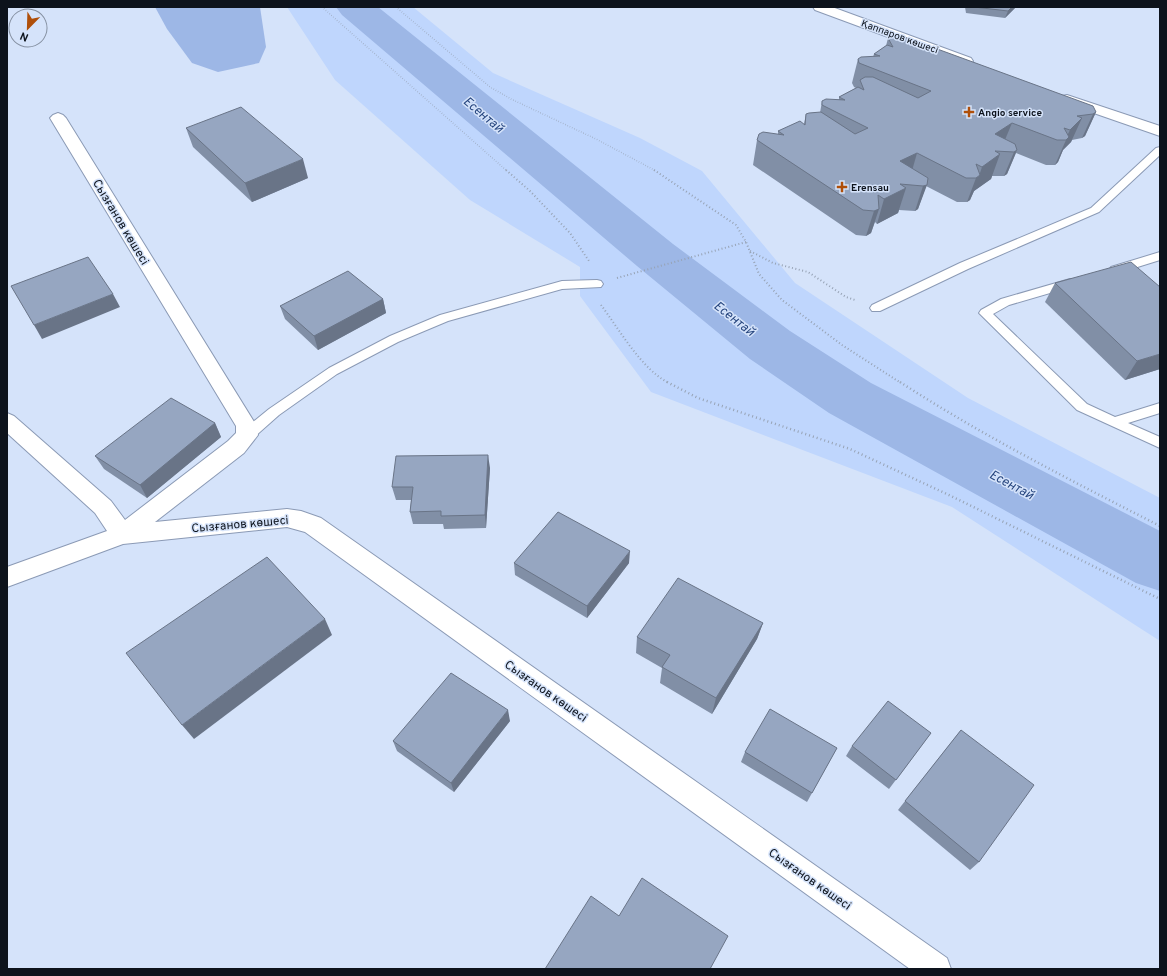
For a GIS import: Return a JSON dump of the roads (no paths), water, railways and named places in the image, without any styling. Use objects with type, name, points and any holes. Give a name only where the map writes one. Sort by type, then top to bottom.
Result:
[{"type":"street","name":"Қаппаров көшесі","points":[[820,7],[925,44],[982,67]]},
{"type":"street","points":[[1053,94],[1160,131]]},
{"type":"street","name":"Сызғанов көшесі","points":[[58,118],[246,425],[247,435]]},
{"type":"street","points":[[7,421],[103,507],[122,535]]},
{"type":"street","points":[[7,577],[122,535],[236,447],[247,435]]},
{"type":"street","name":"Сызғанов көшесі","points":[[122,535],[287,518],[301,520],[313,525],[936,969]]},
{"type":"lane","points":[[876,308],[964,266],[1095,210],[1160,150]]},
{"type":"lane","points":[[1101,274],[1160,256]]},
{"type":"lane","points":[[1079,280],[1005,302],[985,313],[1082,407],[1160,443]]},
{"type":"lane","points":[[247,435],[274,412],[333,370],[394,339],[444,318],[562,285],[597,284]]},
{"type":"lane","points":[[1114,422],[1160,408]]},
{"type":"waterway","name":"Есентай","points":[[355,7],[655,255],[770,345],[850,398],[1160,563]]},
{"type":"place","name":"Angio service","points":[[969,112]]},
{"type":"place","name":"Erensau","points":[[842,187]]}]
